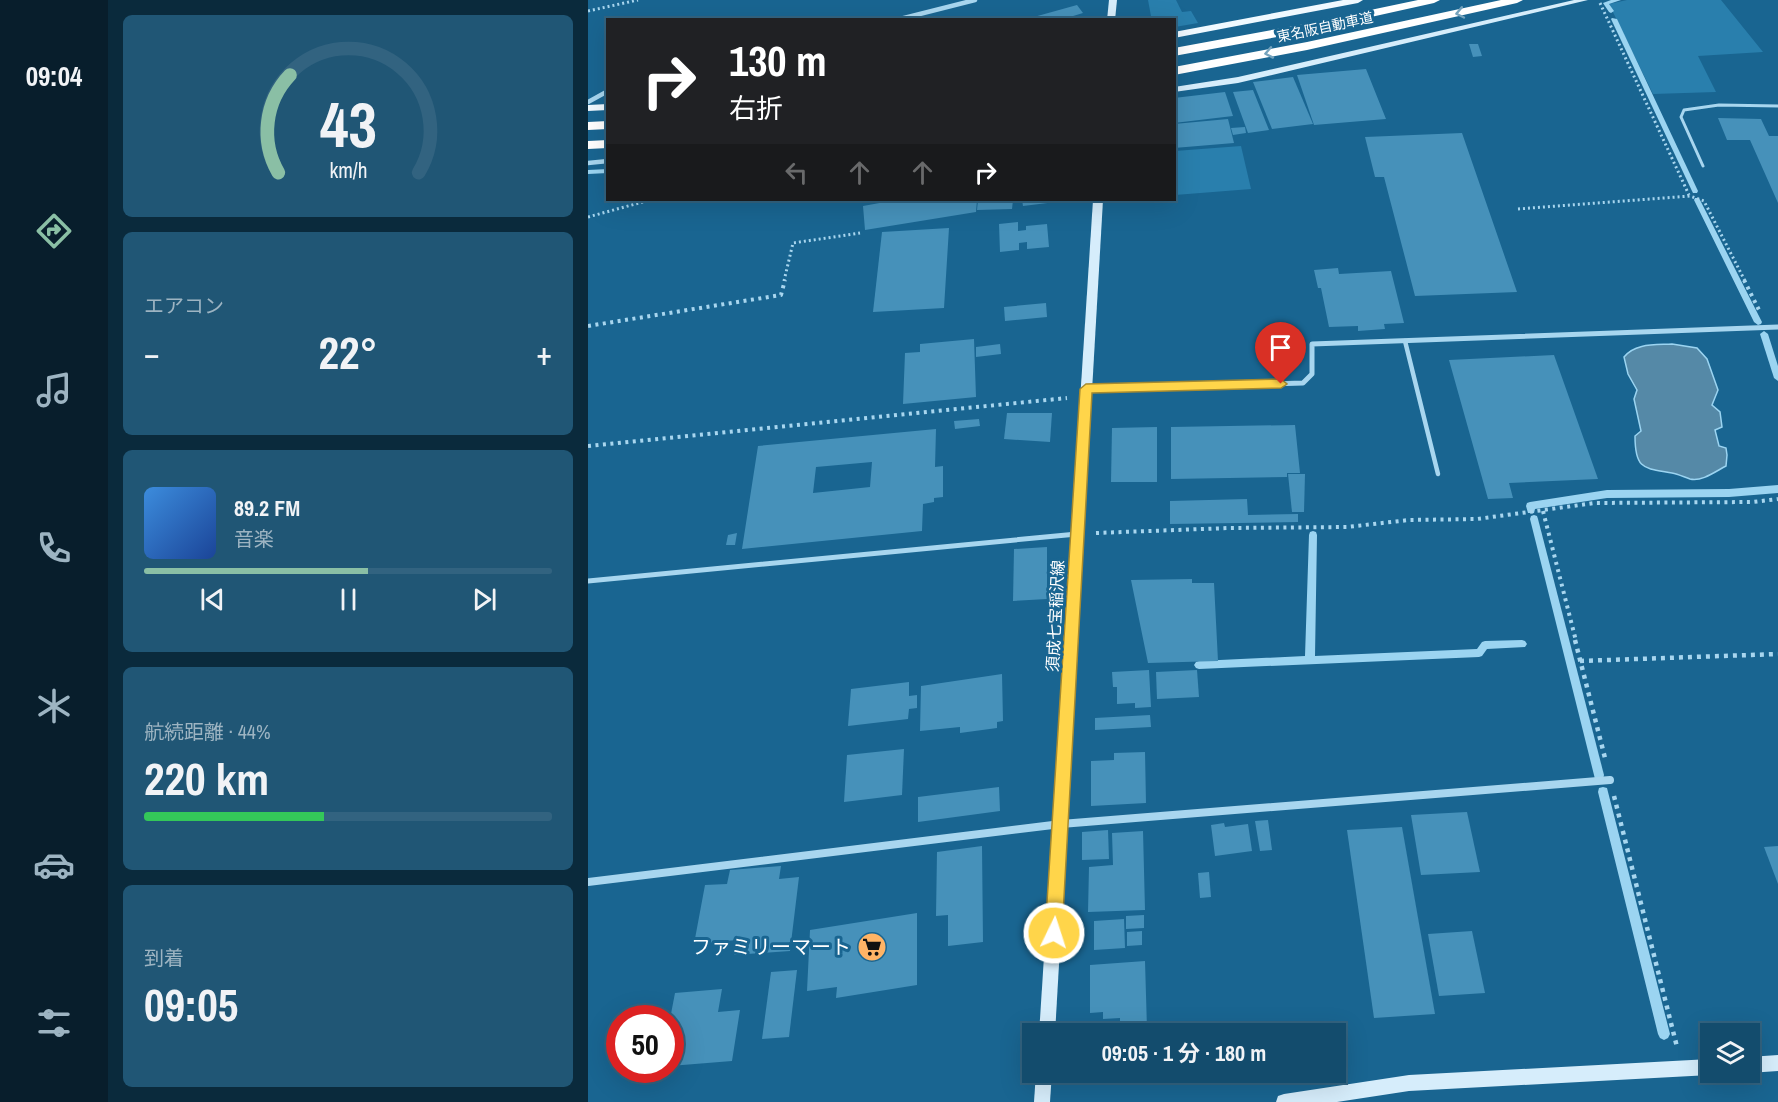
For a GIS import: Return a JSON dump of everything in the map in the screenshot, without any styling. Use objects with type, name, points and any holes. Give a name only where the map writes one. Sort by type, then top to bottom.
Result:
[{"type":"highway","name":"東名阪自動車道","points":[[1176,52],[1299,29],[1434,0]]},
{"type":"highway","name":"東名阪自動車道","points":[[1176,71],[1307,46],[1516,0]]},
{"type":"highway","points":[[588,126],[606,124]]},
{"type":"highway","points":[[588,145],[606,144]]},
{"type":"main road","points":[[1176,35],[1358,0]]},
{"type":"main road","points":[[588,108],[606,107]]},
{"type":"street","points":[[904,18],[975,0]]},
{"type":"street","points":[[1111,18],[1113,0]]},
{"type":"street","points":[[1176,90],[1250,77],[1584,0]]},
{"type":"street","points":[[588,102],[606,92]]},
{"type":"street","points":[[588,163],[606,161]]},
{"type":"street","name":"須成七宝稲沢線","points":[[1048,1023],[1098,201]]},
{"type":"street","points":[[1086,393],[1303,383],[1312,374],[1312,344],[1778,327]]},
{"type":"street","points":[[588,581],[1078,534]]},
{"type":"street","points":[[588,882],[1061,824],[1610,780]]},
{"type":"street","points":[[1760,1064],[1778,1063]]},
{"type":"street","points":[[1284,1102],[1409,1083],[1700,1068]]},
{"type":"street","points":[[1042,1102],[1043,1083]]},
{"type":"lane","points":[[1703,166],[1681,117],[1684,111],[1698,106],[1714,105],[1778,106]]},
{"type":"lane","points":[[1405,341],[1438,474]]},
{"type":"path","points":[[588,11],[638,0]]},
{"type":"path","points":[[1599,0],[1690,196]]},
{"type":"path","points":[[1518,209],[1690,196],[1704,201],[1767,327]]},
{"type":"path","points":[[588,217],[646,201]]},
{"type":"path","points":[[588,326],[781,295],[793,243],[860,233]]},
{"type":"path","points":[[588,446],[1086,393]]},
{"type":"path","points":[[1078,534],[1229,528],[1347,527],[1409,520],[1477,519],[1595,504],[1753,502],[1778,499]]},
{"type":"path","points":[[1580,661],[1778,654]]},
{"type":"shaded area","points":[[1148,0],[1176,0],[1182,12],[1191,11],[1198,23],[1176,27],[1176,18],[1130,18],[1151,16]]},
{"type":"shaded area","points":[[1627,0],[1721,0],[1763,52],[1698,56],[1716,92],[1653,94],[1609,4]]},
{"type":"shaded area","points":[[1241,146],[1251,189],[1176,195],[1176,151]]},
{"type":"shaded area","points":[[1672,344],[1697,348],[1707,359],[1718,390],[1712,405],[1720,412],[1722,427],[1715,430],[1719,446],[1726,448],[1726,466],[1709,476],[1695,480],[1648,468],[1639,461],[1635,447],[1635,436],[1641,431],[1634,399],[1637,390],[1628,374],[1624,357],[1640,347]]},
{"type":"building","points":[[1077,5],[1083,13],[1067,18],[1030,18]]},
{"type":"building","points":[[1469,44],[1478,44],[1482,56],[1473,57]]},
{"type":"building","points":[[1366,69],[1386,119],[1314,125],[1297,75]]},
{"type":"building","points":[[1293,77],[1313,124],[1272,129],[1253,82]]},
{"type":"building","points":[[1253,90],[1269,130],[1248,133],[1233,92]]},
{"type":"building","points":[[1225,92],[1233,116],[1176,123],[1176,98]]},
{"type":"building","points":[[1718,118],[1761,119],[1769,136],[1778,136],[1778,203],[1750,140],[1727,140]]},
{"type":"building","points":[[1228,119],[1234,143],[1176,148],[1176,124]]},
{"type":"building","points":[[1245,127],[1246,133],[1233,135],[1231,128]]},
{"type":"building","points":[[1462,133],[1517,292],[1415,296],[1384,177],[1375,177],[1365,137]]},
{"type":"building","points":[[977,201],[976,212],[865,230],[863,206],[885,202]]},
{"type":"building","points":[[978,201],[1013,201],[1012,209],[977,210]]},
{"type":"building","points":[[1022,201],[1064,201],[1023,206]]},
{"type":"building","points":[[1018,222],[1018,231],[1026,230],[1026,226],[1047,224],[1049,247],[1027,249],[1027,242],[1019,243],[1019,250],[1000,252],[999,224]]},
{"type":"building","points":[[949,228],[944,308],[873,312],[882,232]]},
{"type":"building","points":[[1338,268],[1339,274],[1391,271],[1404,323],[1384,324],[1385,329],[1358,331],[1358,326],[1329,327],[1321,288],[1318,288],[1314,270]]},
{"type":"building","points":[[1046,303],[1047,317],[1005,321],[1004,307]]},
{"type":"building","points":[[974,339],[976,397],[903,404],[905,353],[920,352],[920,344]]},
{"type":"building","points":[[1000,344],[1001,354],[976,357],[976,347]]},
{"type":"building","points":[[1554,355],[1598,479],[1509,483],[1513,498],[1488,499],[1449,360]]},
{"type":"building","points":[[1007,413],[1052,413],[1050,442],[1004,439]]},
{"type":"building","points":[[979,419],[980,426],[955,429],[954,421]]},
{"type":"building","points":[[1295,425],[1300,473],[1287,473],[1287,477],[1171,479],[1171,427]]},
{"type":"building","points":[[1157,427],[1157,482],[1111,482],[1112,428]]},
{"type":"building","points":[[936,429],[935,467],[943,466],[943,497],[934,498],[934,502],[923,504],[922,531],[742,549],[758,446]],"holes":[[[872,462],[870,487],[813,493],[816,467]]]},
{"type":"building","points":[[1288,474],[1305,474],[1304,512],[1292,512]]},
{"type":"building","points":[[1247,499],[1248,515],[1298,514],[1298,522],[1170,524],[1170,501]]},
{"type":"building","points":[[737,533],[735,545],[726,545],[728,535]]},
{"type":"building","points":[[1047,547],[1047,599],[1013,601],[1014,549]]},
{"type":"building","points":[[1192,579],[1192,583],[1214,583],[1218,661],[1148,663],[1131,580]]},
{"type":"building","points":[[1149,670],[1151,707],[1135,708],[1135,703],[1117,704],[1117,687],[1113,687],[1112,672]]},
{"type":"building","points":[[1197,670],[1199,697],[1157,699],[1156,672]]},
{"type":"building","points":[[1002,674],[1003,721],[997,722],[997,728],[960,733],[960,727],[920,731],[921,686]]},
{"type":"building","points":[[909,682],[909,696],[917,695],[917,708],[909,709],[908,719],[848,726],[851,689]]},
{"type":"building","points":[[1150,715],[1151,727],[1095,730],[1095,718]]},
{"type":"building","points":[[904,749],[902,795],[844,802],[847,755]]},
{"type":"building","points":[[1145,752],[1146,803],[1091,806],[1091,761],[1114,760],[1114,753]]},
{"type":"building","points":[[999,787],[1000,811],[918,822],[918,797]]},
{"type":"building","points":[[1467,812],[1480,872],[1421,875],[1411,815]]},
{"type":"building","points":[[1268,820],[1272,850],[1260,851],[1255,821]]},
{"type":"building","points":[[1224,823],[1225,827],[1248,824],[1252,851],[1215,856],[1211,825]]},
{"type":"building","points":[[1402,827],[1435,1014],[1374,1018],[1347,830]]},
{"type":"building","points":[[1108,830],[1109,859],[1082,860],[1082,832]]},
{"type":"building","points":[[1143,831],[1145,910],[1088,912],[1089,867],[1113,865],[1112,833]]},
{"type":"building","points":[[982,846],[983,942],[948,946],[948,915],[936,916],[937,852]]},
{"type":"building","points":[[1778,846],[1778,884],[1764,847]]},
{"type":"building","points":[[781,866],[779,879],[799,877],[790,951],[734,955],[737,940],[694,944],[705,885],[727,884],[730,870]]},
{"type":"building","points":[[1209,872],[1211,897],[1200,898],[1198,873]]},
{"type":"building","points":[[917,913],[917,985],[836,998],[837,987],[807,991],[810,930]]},
{"type":"building","points":[[1144,915],[1144,928],[1126,929],[1126,916]]},
{"type":"building","points":[[1124,919],[1125,948],[1094,950],[1094,921]]},
{"type":"building","points":[[1142,931],[1142,945],[1127,946],[1127,932]]},
{"type":"building","points":[[1472,931],[1485,993],[1439,996],[1428,934]]},
{"type":"building","points":[[1145,961],[1147,1023],[1120,1023],[1120,1018],[1103,1019],[1103,1012],[1090,1013],[1090,965]]},
{"type":"building","points":[[797,970],[789,1037],[762,1039],[771,972]]},
{"type":"building","points":[[722,989],[718,1012],[740,1010],[732,1061],[684,1065],[684,1005],[673,1005],[675,993]]},
{"type":"waterway","points":[[1611,11],[1606,3],[1618,0]]},
{"type":"waterway","points":[[1614,19],[1695,191]]},
{"type":"waterway","points":[[588,172],[606,171]]},
{"type":"waterway","points":[[1697,200],[1758,322]]},
{"type":"waterway","points":[[1764,334],[1778,378]]},
{"type":"waterway","points":[[1531,510],[1530,506],[1607,494],[1729,493],[1778,489]]},
{"type":"waterway","points":[[1534,519],[1599,775]]},
{"type":"waterway","points":[[1310,660],[1313,535]]},
{"type":"waterway","points":[[1199,665],[1479,653],[1485,645],[1522,644]]},
{"type":"waterway","points":[[1603,792],[1664,1034]]},
{"type":"place","name":"ファミリーマート","points":[[872,947]]},
{"type":"route","points":[[1054,933],[1086,389],[1281,384]]}]
